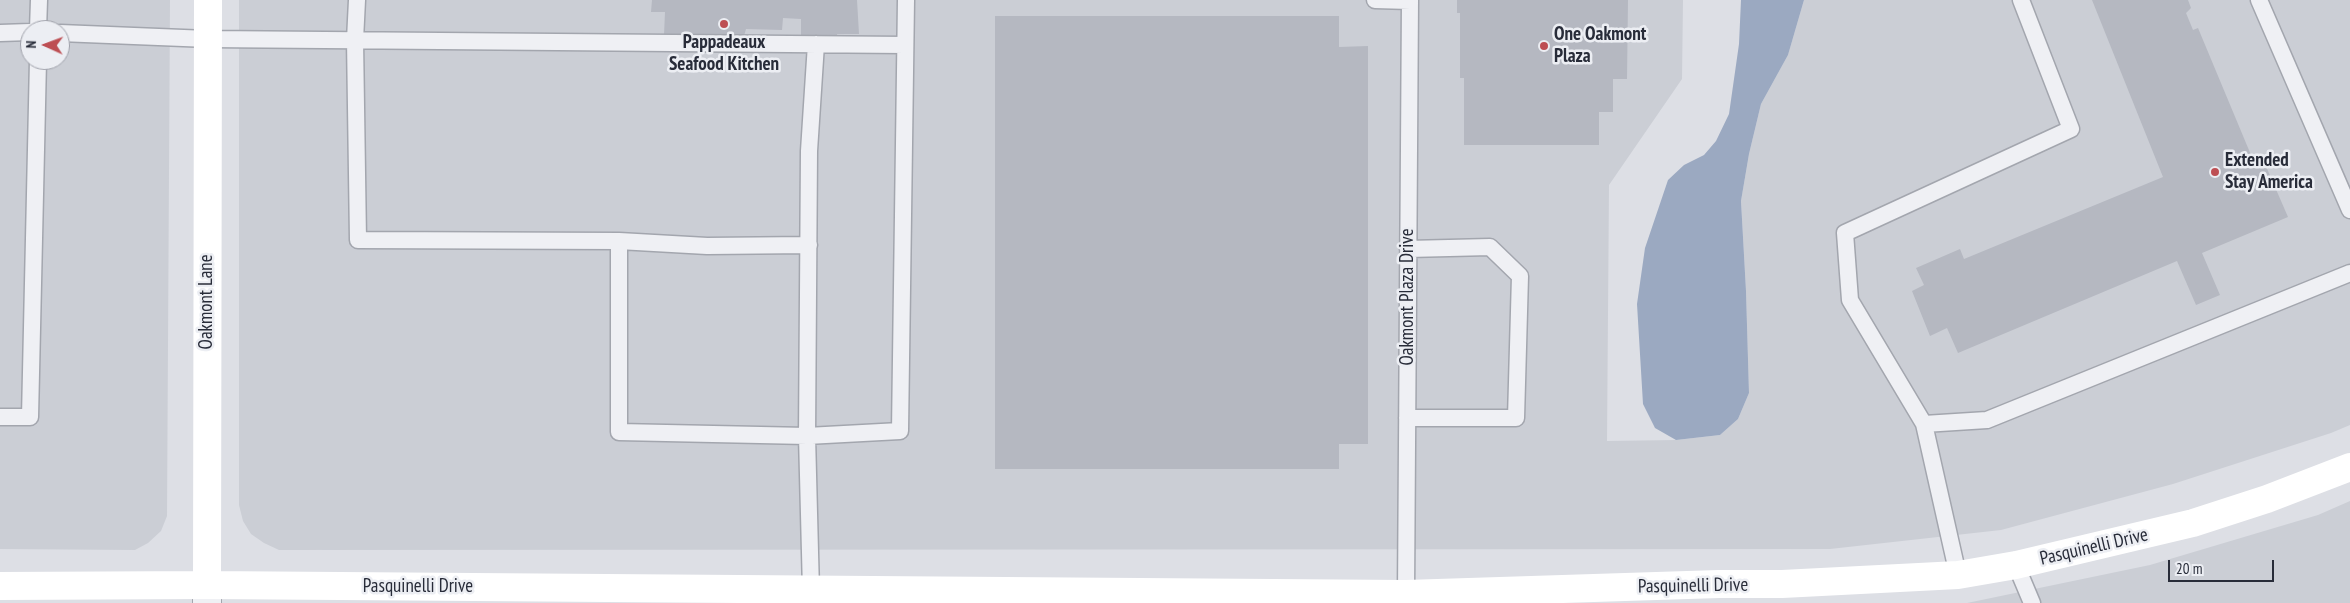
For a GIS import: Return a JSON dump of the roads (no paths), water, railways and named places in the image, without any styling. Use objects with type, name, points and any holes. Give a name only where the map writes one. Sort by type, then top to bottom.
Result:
[{"type":"street","name":"Oakmont Lane","points":[[207,594],[208,0]]},
{"type":"street","name":"Pasquinelli Drive","points":[[0,586],[207,594],[812,590],[1011,597],[1122,598],[1406,594],[1492,597],[1782,584],[1958,575],[2016,565],[2194,523],[2267,499],[2350,468]]},
{"type":"lane","points":[[38,0],[38,20]]},
{"type":"lane","points":[[357,0],[355,40],[358,240],[619,240],[707,246],[809,245]]},
{"type":"lane","points":[[619,240],[619,432],[807,436],[900,431],[906,0]]},
{"type":"lane","points":[[1375,0],[1410,0]]},
{"type":"lane","name":"Oakmont Plaza Drive","points":[[1406,594],[1410,0]]},
{"type":"lane","points":[[1958,575],[1924,424],[1850,300],[1846,233],[2071,129],[2021,0]]},
{"type":"lane","points":[[2259,0],[2350,210]]},
{"type":"lane","points":[[0,33],[20,32]]},
{"type":"lane","points":[[70,33],[208,40],[905,45]]},
{"type":"lane","points":[[812,590],[807,436],[809,151],[816,44]]},
{"type":"lane","points":[[0,417],[30,417],[38,70]]},
{"type":"lane","points":[[1407,418],[1516,418],[1520,276],[1490,248],[1408,250]]},
{"type":"lane","points":[[1924,424],[1987,420],[2350,273]]},
{"type":"lane","points":[[2016,565],[2032,603]]},
{"type":"water","points":[[1741,0],[1804,0],[1788,55],[1761,104],[1749,154],[1741,201],[1749,393],[1738,419],[1720,435],[1676,440],[1655,428],[1643,404],[1637,304],[1645,248],[1668,180],[1684,165],[1704,155],[1716,141],[1729,114],[1739,44]]},
{"type":"place","name":"Pappadeaux Seafood Kitchen","points":[[724,24]]},
{"type":"place","name":"One Oakmont Plaza","points":[[1544,46]]},
{"type":"place","name":"Extended Stay America","points":[[2215,172]]}]
